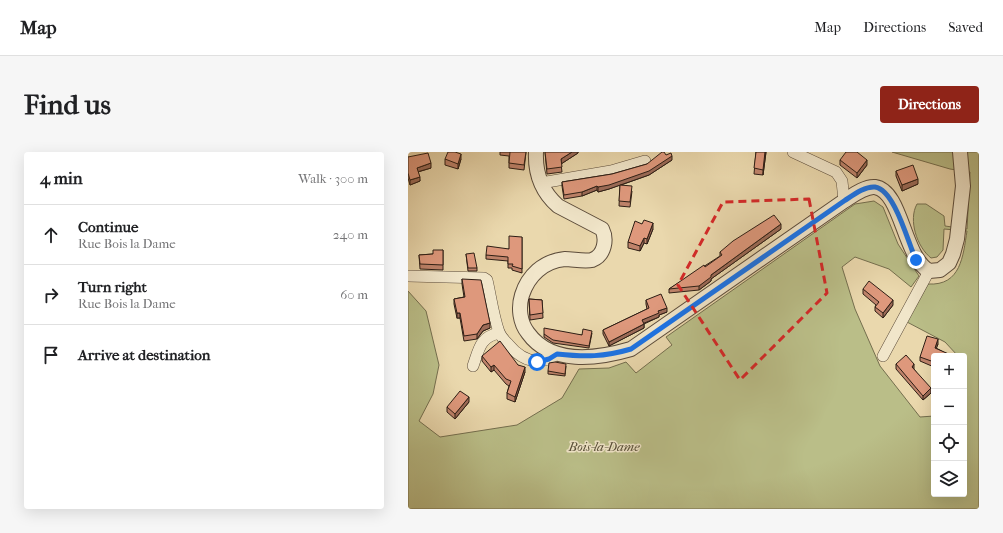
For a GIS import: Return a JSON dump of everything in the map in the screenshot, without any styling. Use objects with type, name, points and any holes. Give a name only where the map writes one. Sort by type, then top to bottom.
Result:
[{"type":"street","points":[[536,152],[536,164],[541,183],[552,200],[558,206],[597,225],[602,229],[605,235],[604,248],[599,255],[592,260],[564,259],[549,262],[536,271],[526,282],[521,298],[520,313],[524,328],[534,342],[544,349],[557,354],[585,357],[611,355],[631,349],[844,201],[870,188],[883,190],[891,198],[916,260],[929,271],[940,270],[949,263],[957,239],[963,186],[960,152]]},
{"type":"street","points":[[793,152],[836,172],[842,181],[844,201]]},
{"type":"street","points":[[541,183],[611,171],[645,161]]},
{"type":"street","points":[[883,356],[929,271]]},
{"type":"street","points":[[408,276],[484,278],[487,280],[499,333],[512,349],[524,359],[537,362],[549,359],[557,354]]},
{"type":"street","points":[[473,366],[484,340],[488,335],[499,333]]},
{"type":"highlighted area","points":[[809,199],[827,293],[740,380],[678,285],[723,202]]},
{"type":"green space","name":"Bois-la-Dame","points":[[892,152],[979,152],[979,509],[408,509],[408,291],[426,311],[439,365],[433,394],[419,421],[440,437],[517,425],[562,398],[579,369],[609,368],[626,362],[636,373],[672,345],[666,337],[855,204],[874,201],[883,207],[898,244],[919,276],[911,287],[889,269],[855,257],[842,267],[855,309],[880,366],[920,417],[931,416],[931,497],[967,497],[967,353],[955,353],[945,342],[907,322],[928,284],[939,283],[954,275],[962,259],[967,231],[944,229],[943,250],[937,257],[931,258],[918,240],[915,233],[913,218],[914,210],[917,204],[926,204],[944,216],[945,226],[967,229],[970,172],[950,169]]},
{"type":"building","points":[[448,152],[461,154],[458,164],[445,159]]},
{"type":"building","points":[[510,152],[526,152],[524,165],[509,163]]},
{"type":"building","points":[[545,152],[572,152],[561,159],[562,167],[547,169]]},
{"type":"building","points":[[662,152],[666,155],[671,153],[672,156],[649,171],[609,185],[597,186],[582,192],[564,195],[562,182],[612,174],[647,164]]},
{"type":"building","points":[[756,152],[765,152],[763,170],[754,168]]},
{"type":"building","points":[[846,152],[857,152],[867,160],[857,173],[840,160]]},
{"type":"building","points":[[428,153],[431,163],[417,168],[420,177],[410,180],[408,173],[408,157]]},
{"type":"building","points":[[913,165],[918,179],[902,185],[896,171]]},
{"type":"building","points":[[620,185],[632,186],[630,202],[619,201]]},
{"type":"building","points":[[774,215],[781,224],[711,275],[711,277],[699,286],[669,289],[704,265],[705,267],[722,255],[720,252],[733,241]]},
{"type":"building","points":[[644,220],[653,223],[647,239],[644,238],[640,246],[628,242],[635,221],[642,224]]},
{"type":"building","points":[[509,236],[522,237],[522,269],[512,266],[513,264],[508,264],[508,257],[486,255],[487,246],[509,249]]},
{"type":"building","points":[[433,250],[443,250],[443,265],[420,264],[419,255],[433,254]]},
{"type":"building","points":[[474,253],[477,268],[468,268],[466,254]]},
{"type":"building","points":[[462,279],[481,280],[490,323],[483,325],[477,334],[464,336],[460,313],[457,313],[454,299],[465,297]]},
{"type":"building","points":[[869,281],[893,300],[883,313],[875,307],[879,302],[863,289]]},
{"type":"building","points":[[661,294],[667,308],[642,320],[644,324],[609,342],[603,330],[649,308],[646,300]]},
{"type":"building","points":[[529,299],[542,300],[543,313],[530,315]]},
{"type":"building","points":[[544,328],[582,335],[583,329],[592,331],[589,346],[553,340],[544,334]]},
{"type":"building","points":[[927,336],[938,339],[935,348],[946,353],[931,353],[931,361],[920,357]]},
{"type":"building","points":[[500,341],[518,365],[525,367],[515,397],[507,393],[511,381],[506,379],[494,365],[491,367],[482,356]]},
{"type":"building","points":[[906,355],[914,364],[912,367],[931,388],[923,396],[896,364]]},
{"type":"building","points":[[555,362],[566,364],[565,374],[548,371],[549,363]]},
{"type":"building","points":[[460,391],[469,397],[455,414],[447,407]]},
{"type":"route","points":[[537,362],[549,359],[557,354],[585,357],[611,355],[631,349],[844,201],[857,193],[870,188],[875,187],[883,190],[891,198],[916,260]]}]
